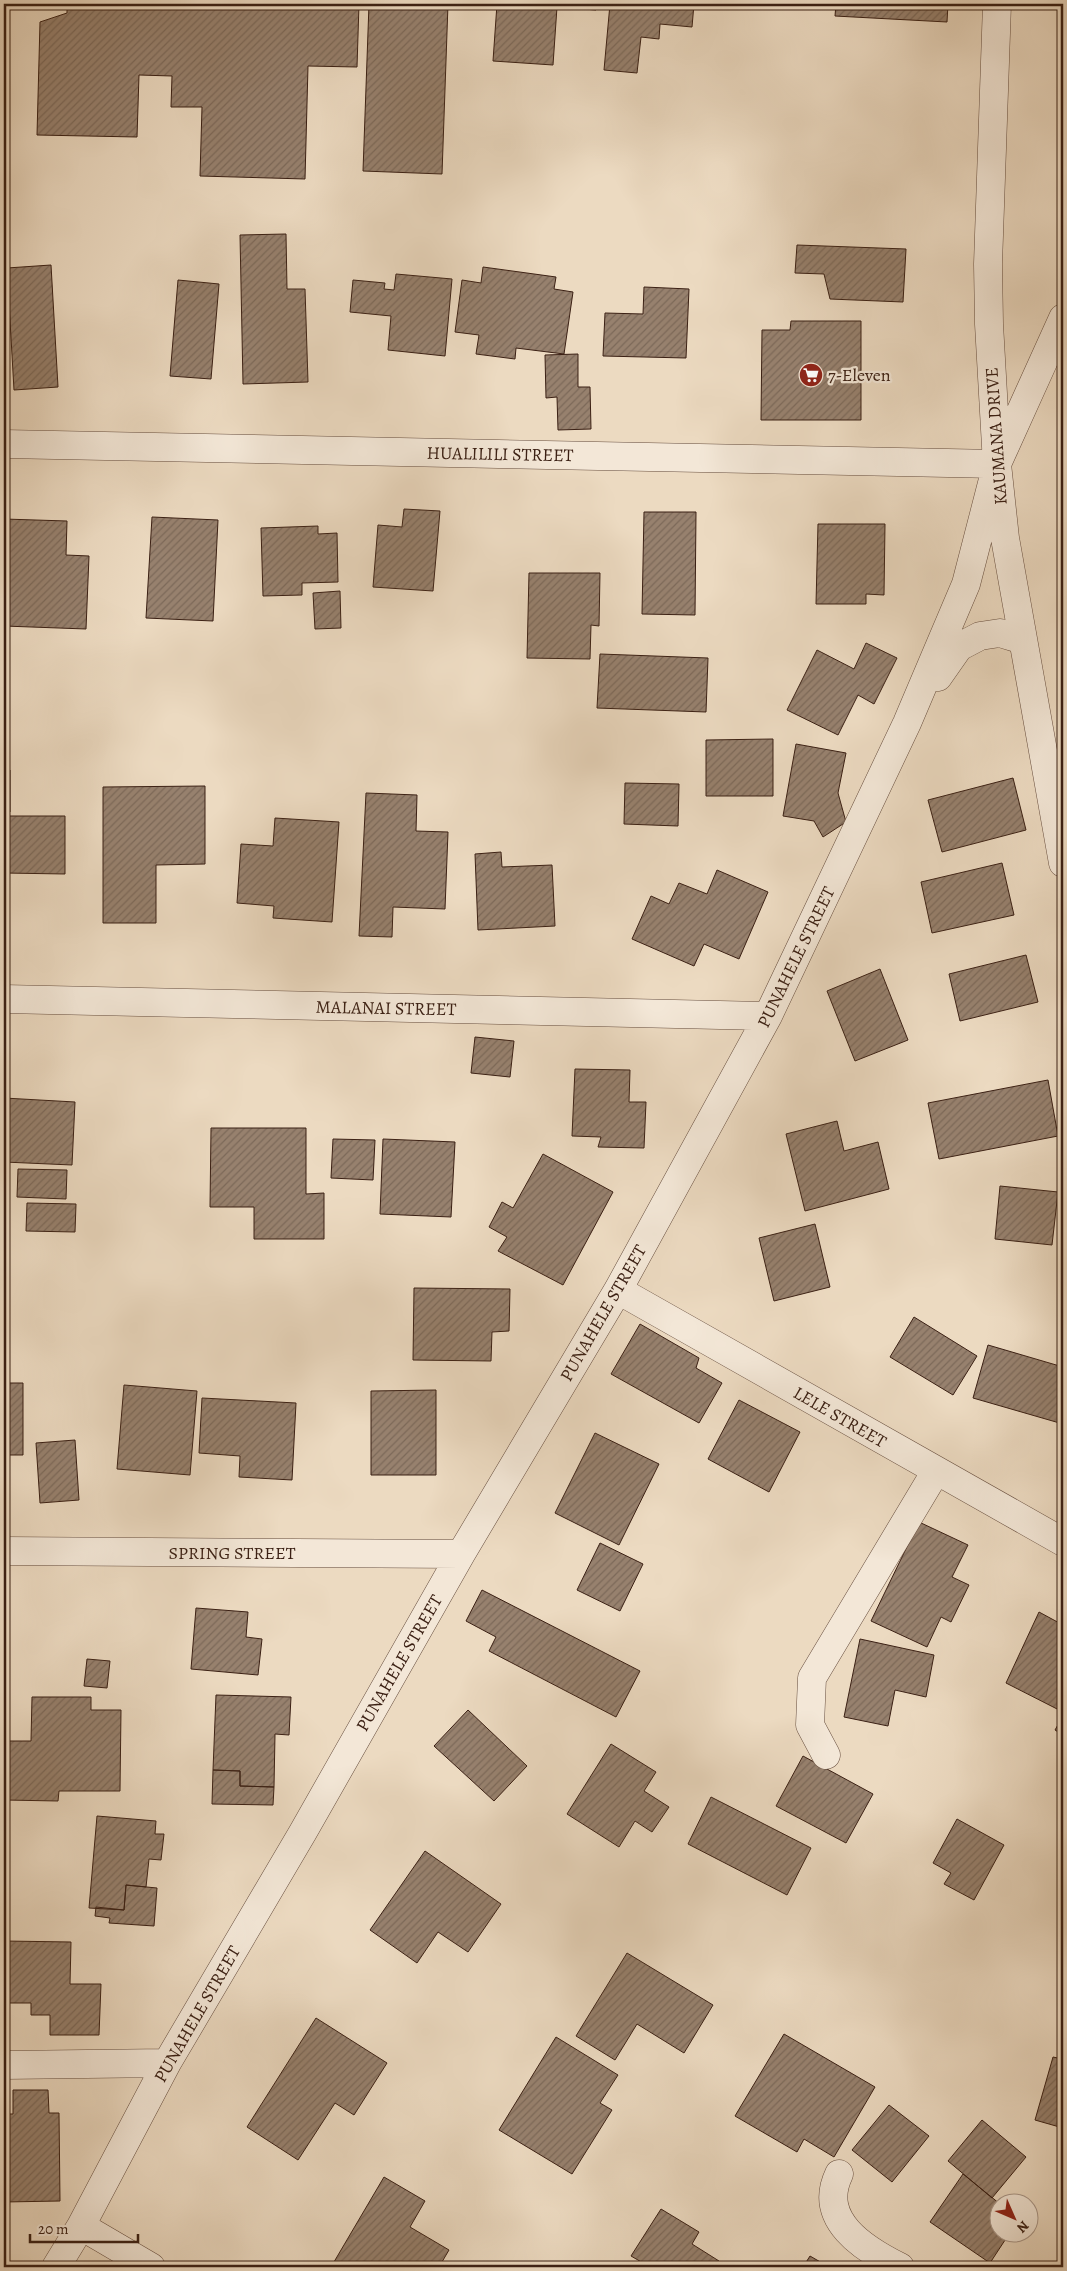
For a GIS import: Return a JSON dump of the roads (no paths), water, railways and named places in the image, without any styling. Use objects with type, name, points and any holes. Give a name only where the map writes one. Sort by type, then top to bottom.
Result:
[{"type":"street","name":"KAUMANA DRIVE","points":[[997,4],[988,264],[996,464],[1005,538],[1063,864]]},
{"type":"street","name":"PUNAHELE STREET","points":[[56,2267],[81,2226],[167,2063],[303,1832],[461,1554],[618,1290],[768,1016],[906,723],[966,584],[996,464],[1054,362],[1063,318]]},
{"type":"street","name":"HUALILILI STREET","points":[[4,444],[996,464]]},
{"type":"street","points":[[906,723],[959,646],[980,636],[1000,633],[1023,640]]},
{"type":"street","name":"MALANAI STREET","points":[[4,999],[768,1016]]},
{"type":"street","name":"LELE STREET","points":[[618,1290],[1063,1542]]},
{"type":"street","points":[[826,1755],[810,1725],[812,1678],[936,1471]]},
{"type":"street","name":"SPRING STREET","points":[[4,1551],[461,1554]]},
{"type":"street","points":[[4,2065],[167,2063]]},
{"type":"street","points":[[839,2174],[833,2186],[832,2207],[846,2229],[874,2254],[900,2267]]},
{"type":"street","points":[[81,2226],[151,2267]]},
{"type":"place","name":"7-Eleven","points":[[811,375]]}]
